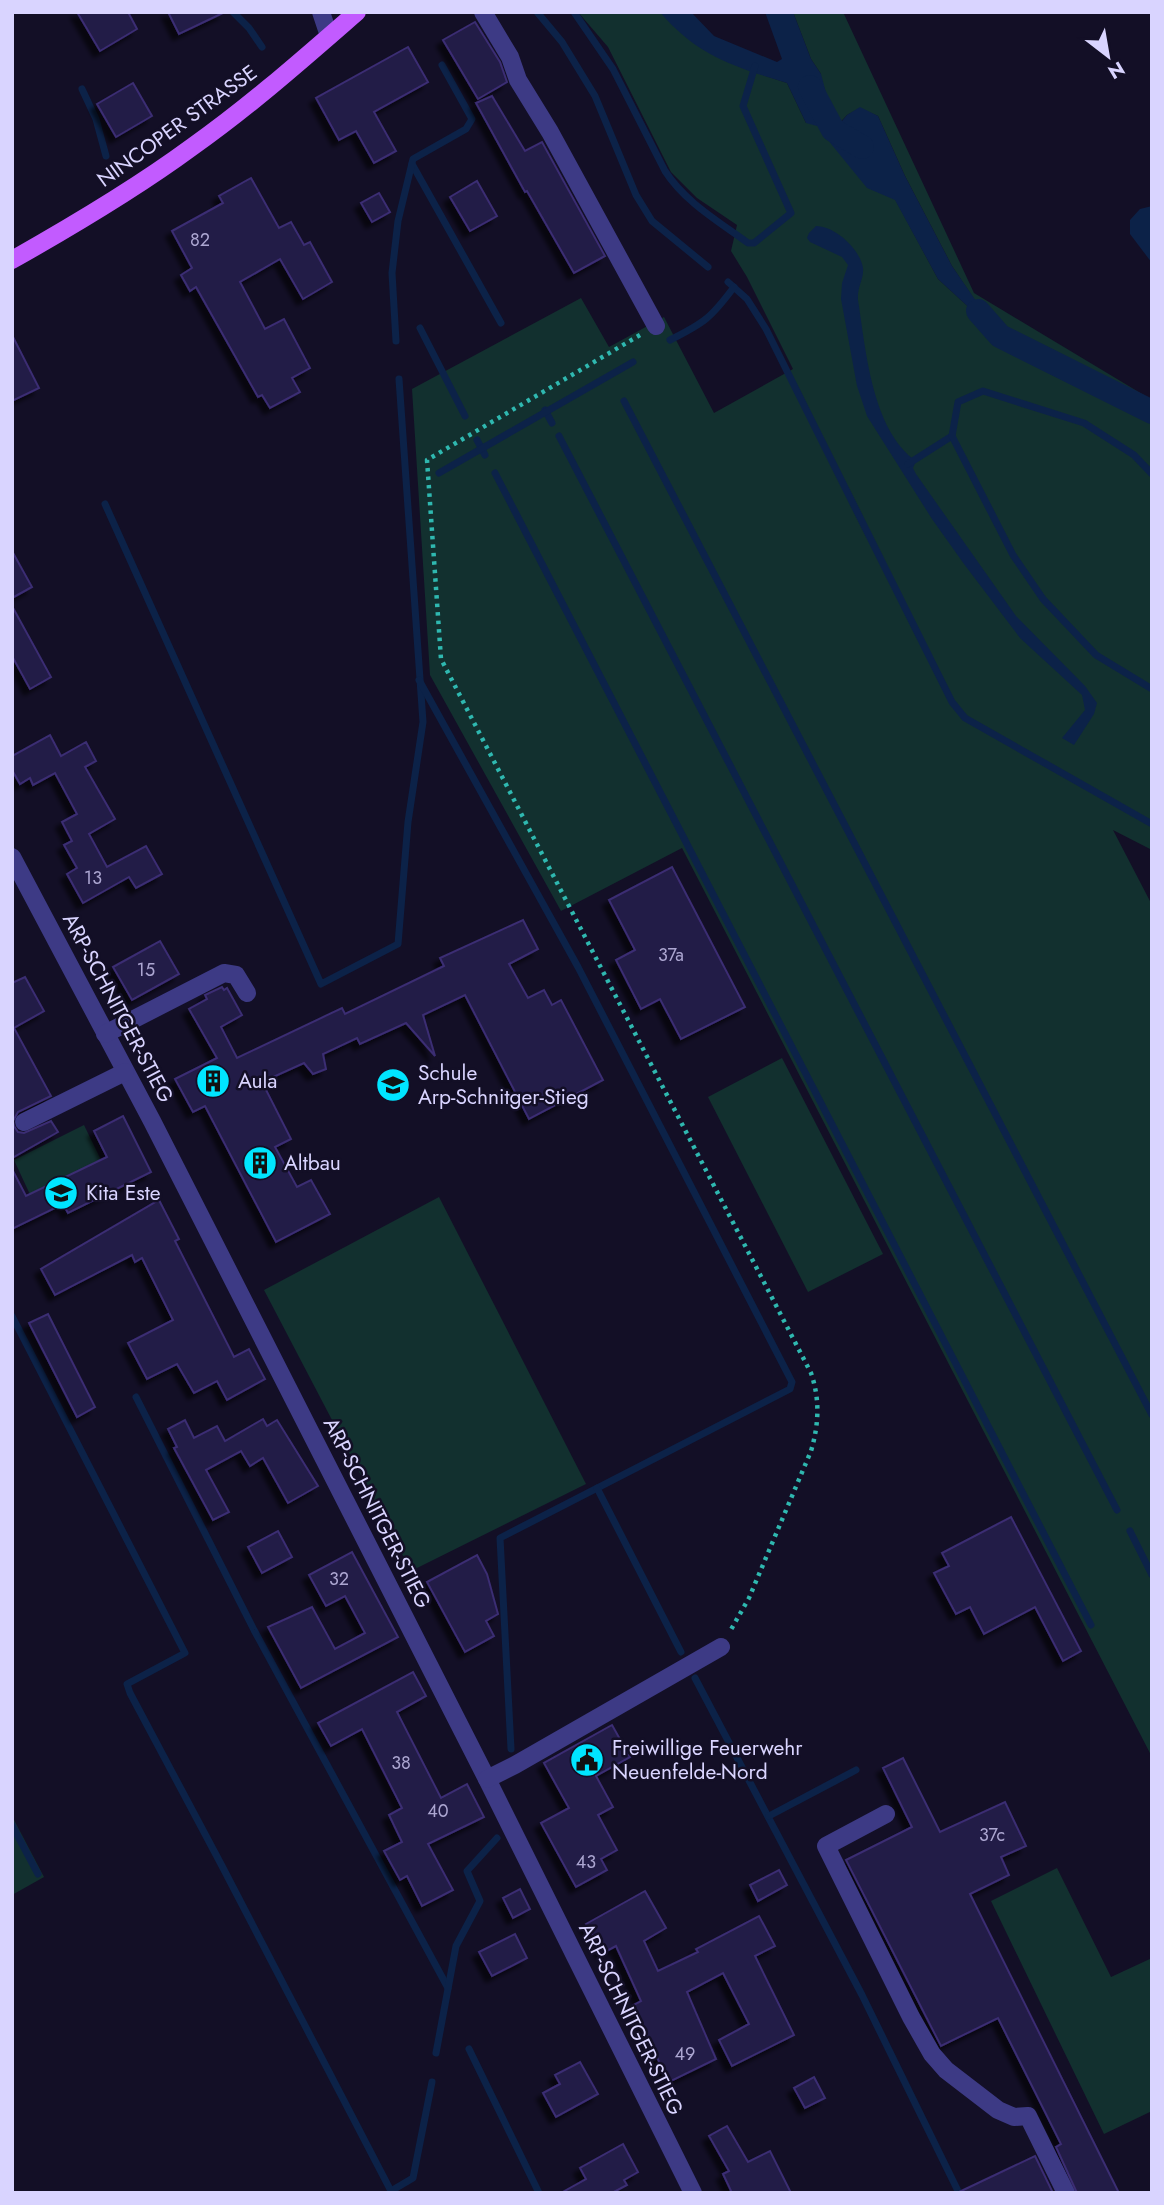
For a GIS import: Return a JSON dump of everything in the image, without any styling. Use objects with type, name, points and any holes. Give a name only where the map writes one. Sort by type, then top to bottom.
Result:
[{"type":"main road","name":"NINCOPER STRASSE","points":[[12,260],[132,189],[194,146],[297,65],[357,12]]},
{"type":"street","points":[[321,12],[329,36]]},
{"type":"street","points":[[483,12],[656,326]]},
{"type":"street","name":"ARP-SCHNITGER-STIEG","points":[[14,864],[125,1072],[487,1779],[693,2193]]},
{"type":"street","points":[[105,1034],[223,973],[236,975],[247,993]]},
{"type":"street","points":[[24,1122],[125,1072]]},
{"type":"street","points":[[487,1779],[721,1647]]},
{"type":"street","points":[[886,1814],[826,1846],[932,2054],[946,2070],[998,2110],[1014,2117],[1028,2116],[1066,2193]]},
{"type":"path","points":[[656,326],[427,460],[441,659],[805,1360],[817,1391],[817,1432],[811,1451],[749,1598],[721,1647]]},
{"type":"green space","points":[[578,12],[660,12],[757,73],[787,83],[806,123],[821,74],[811,59],[793,12],[843,12],[974,293],[1152,400],[1152,850],[1113,830],[1152,905],[1152,1757],[682,848],[561,911],[430,675],[412,389],[581,298],[609,347],[664,317],[714,413],[793,369],[731,251],[737,225],[697,198],[671,172],[608,47]],"holes":[[[860,108],[878,116],[905,176],[952,266],[997,333],[938,279],[895,199],[833,130],[847,115]]]},
{"type":"green space","points":[[782,1058],[883,1254],[808,1292],[708,1097]]},
{"type":"green space","points":[[84,1125],[101,1160],[33,1201],[14,1160]]},
{"type":"green space","points":[[439,1197],[586,1484],[411,1571],[264,1290]]},
{"type":"green space","points":[[12,1816],[44,1877],[12,1895]]},
{"type":"green space","points":[[1057,1868],[1111,1977],[1152,1958],[1152,2111],[1104,2134],[991,1901]]},
{"type":"water","points":[[660,12],[691,12],[714,36],[777,62],[782,59],[765,12],[793,12],[811,59],[821,74],[831,111],[817,126],[806,123],[787,83],[734,65],[703,50]]},
{"type":"water","points":[[860,107],[878,116],[905,176],[952,266],[1000,336],[938,279],[895,200],[867,188],[827,139],[847,115]]},
{"type":"water","points":[[1152,206],[1152,263],[1130,234],[1130,220],[1140,209]]},
{"type":"water","points":[[816,226],[831,230],[846,240],[861,261],[863,272],[858,300],[864,342],[880,410],[890,430],[901,447],[916,461],[913,468],[916,474],[1016,616],[1085,686],[1097,703],[1094,714],[1074,745],[1062,738],[1085,710],[1082,695],[1020,638],[932,519],[867,416],[857,386],[841,299],[842,283],[848,265],[842,257],[810,242],[807,238]]},
{"type":"building","points":[[77,12],[128,12],[137,29],[100,51]]},
{"type":"building","points":[[168,12],[225,12],[179,34]]},
{"type":"building","points":[[475,22],[500,62],[507,82],[478,99],[443,40]]},
{"type":"building","points":[[408,47],[428,82],[374,112],[396,151],[374,163],[356,131],[339,140],[316,98]]},
{"type":"building","points":[[133,83],[152,116],[116,137],[97,104]]},
{"type":"building","points":[[492,96],[525,151],[542,142],[605,256],[574,273],[476,103]]},
{"type":"building","points":[[251,178],[279,228],[291,222],[304,245],[310,242],[332,282],[303,299],[280,259],[240,282],[265,329],[284,319],[310,368],[292,378],[300,392],[270,408],[262,395],[258,397],[196,287],[190,291],[181,275],[192,268],[172,231],[223,203],[219,196]]},
{"type":"building","points":[[477,181],[497,216],[470,231],[450,197]]},
{"type":"building","points":[[379,193],[390,212],[372,222],[361,203]]},
{"type":"building","points":[[12,335],[39,388],[12,401]]},
{"type":"building","points":[[12,551],[32,587],[12,598]]},
{"type":"building","points":[[12,606],[51,677],[30,689],[12,656]]},
{"type":"building","points":[[50,735],[61,756],[86,742],[96,761],[85,767],[115,819],[89,834],[107,867],[146,846],[162,874],[136,888],[129,877],[83,903],[67,874],[77,868],[64,845],[72,841],[62,822],[77,814],[55,773],[33,785],[30,778],[20,784],[12,770],[12,756]]},
{"type":"building","points":[[672,867],[745,1007],[681,1039],[660,999],[641,1009],[616,960],[635,950],[609,900]]},
{"type":"building","points":[[523,920],[538,949],[509,964],[528,998],[544,990],[552,1005],[561,1000],[603,1080],[529,1119],[465,995],[423,1015],[435,1056],[406,1023],[360,1044],[357,1038],[323,1054],[326,1069],[313,1074],[304,1063],[262,1082],[291,1139],[275,1147],[297,1187],[311,1180],[330,1214],[276,1242],[205,1106],[193,1112],[175,1079],[217,1058],[189,1009],[207,999],[205,995],[222,987],[224,990],[227,988],[242,1015],[221,1027],[237,1058],[342,1008],[345,1014],[444,966],[440,958]]},
{"type":"building","points":[[160,941],[179,974],[132,1000],[113,967]]},
{"type":"building","points":[[25,977],[44,1011],[14,1028],[51,1096],[18,1112],[13,1121],[14,1126],[18,1132],[24,1133],[51,1121],[58,1132],[12,1158],[12,983]]},
{"type":"building","points":[[123,1116],[151,1172],[68,1213],[63,1204],[12,1229],[12,1169],[26,1196],[107,1157],[94,1131]]},
{"type":"building","points":[[159,1200],[179,1239],[175,1241],[234,1357],[249,1349],[265,1379],[227,1400],[217,1381],[194,1393],[177,1364],[147,1379],[128,1343],[173,1320],[142,1258],[135,1262],[132,1255],[55,1295],[41,1269]]},
{"type":"building","points":[[48,1314],[95,1407],[77,1417],[29,1323]]},
{"type":"building","points":[[263,1419],[267,1426],[277,1420],[318,1486],[288,1503],[263,1458],[250,1466],[241,1451],[206,1470],[229,1512],[213,1520],[174,1448],[177,1447],[168,1429],[185,1420],[194,1438],[217,1426],[225,1441]]},
{"type":"building","points":[[1011,1517],[1081,1651],[1063,1661],[1035,1607],[984,1634],[970,1607],[956,1614],[934,1573],[949,1566],[942,1553]]},
{"type":"building","points":[[278,1531],[292,1557],[262,1573],[248,1547]]},
{"type":"building","points":[[352,1552],[398,1637],[301,1688],[268,1627],[312,1607],[335,1649],[365,1633],[345,1596],[326,1606],[309,1575]]},
{"type":"building","points":[[477,1555],[487,1574],[498,1614],[486,1621],[494,1636],[465,1652],[427,1582]]},
{"type":"building","points":[[413,1672],[426,1696],[397,1712],[441,1798],[467,1784],[484,1817],[428,1844],[453,1890],[422,1906],[407,1876],[400,1880],[384,1851],[402,1842],[389,1815],[402,1808],[362,1729],[331,1746],[318,1723]]},
{"type":"building","points":[[612,1725],[630,1757],[596,1776],[613,1807],[598,1815],[617,1850],[601,1859],[607,1870],[576,1887],[541,1823],[569,1808],[544,1763]]},
{"type":"building","points":[[903,1758],[940,1832],[1005,1802],[1026,1846],[1001,1857],[1009,1875],[970,1894],[1119,2193],[1077,2193],[1056,2147],[1061,2144],[998,2018],[941,2046],[846,1860],[912,1827],[883,1768]]},
{"type":"building","points":[[779,1870],[787,1885],[758,1901],[750,1885]]},
{"type":"building","points":[[520,1889],[530,1909],[513,1918],[503,1898]]},
{"type":"building","points":[[645,1891],[666,1928],[644,1941],[658,1971],[698,1952],[696,1949],[759,1916],[775,1946],[755,1956],[794,2035],[732,2066],[719,2040],[749,2024],[723,1973],[687,1992],[716,2059],[669,2082],[632,2006],[641,2001],[616,1946],[603,1953],[586,1924]]},
{"type":"building","points":[[515,1934],[527,1958],[492,1976],[479,1952]]},
{"type":"building","points":[[580,2062],[598,2094],[556,2117],[543,2093],[560,2084],[555,2075]]},
{"type":"building","points":[[814,2077],[825,2098],[805,2108],[794,2088]]},
{"type":"building","points":[[727,2126],[748,2162],[770,2151],[791,2193],[732,2193],[723,2174],[729,2171],[709,2136]]},
{"type":"building","points":[[623,2144],[638,2172],[624,2180],[627,2185],[612,2193],[561,2193],[586,2179],[580,2168]]},
{"type":"building","points":[[1035,2156],[1053,2193],[957,2193]]},
{"type":"waterway","points":[[233,12],[249,28],[262,47]]},
{"type":"waterway","points":[[537,12],[562,42],[595,96],[636,195],[652,221],[708,267]]},
{"type":"waterway","points":[[574,12],[613,69],[673,182],[703,210],[748,243],[754,243],[791,213],[743,106],[755,66]]},
{"type":"waterway","points":[[396,341],[392,273],[398,221],[413,159],[466,129],[472,119],[442,65]]},
{"type":"waterway","points":[[810,87],[833,130],[862,147]]},
{"type":"waterway","points":[[82,89],[96,119],[106,156]]},
{"type":"waterway","points":[[412,164],[501,323]]},
{"type":"waterway","points":[[728,282],[747,299],[766,329],[952,702],[965,718],[1152,824]]},
{"type":"waterway","points":[[670,340],[706,319],[734,287]]},
{"type":"waterway","points":[[978,311],[1000,336],[1152,412]]},
{"type":"waterway","points":[[420,328],[465,416]]},
{"type":"waterway","points":[[439,473],[633,362]]},
{"type":"waterway","points":[[105,504],[321,984],[398,944],[408,822],[423,722],[399,379]]},
{"type":"waterway","points":[[1152,474],[1134,455],[1084,423],[983,391],[958,402],[952,436],[1013,555],[1043,599],[1096,655],[1152,689]]},
{"type":"waterway","points":[[624,401],[1152,1415]]},
{"type":"waterway","points":[[545,410],[552,423]]},
{"type":"waterway","points":[[559,436],[1117,1510]]},
{"type":"waterway","points":[[908,464],[952,436]]},
{"type":"waterway","points":[[477,440],[485,455]]},
{"type":"waterway","points":[[495,473],[1091,1625]]},
{"type":"waterway","points":[[419,680],[578,967],[792,1382],[790,1389],[500,1538],[511,1749]]},
{"type":"waterway","points":[[12,1316],[185,1653],[127,1684],[130,1693],[392,2193]]},
{"type":"waterway","points":[[136,1397],[254,1630],[448,1988]]},
{"type":"waterway","points":[[597,1488],[681,1652]]},
{"type":"waterway","points":[[1130,1531],[1152,1575]]},
{"type":"waterway","points":[[695,1678],[862,1995],[959,2193]]},
{"type":"waterway","points":[[769,1816],[856,1770]]},
{"type":"waterway","points":[[12,1825],[38,1874]]},
{"type":"waterway","points":[[436,2053],[456,1946],[480,1901],[467,1871],[497,1838]]},
{"type":"waterway","points":[[469,2049],[539,2193]]},
{"type":"waterway","points":[[391,2191],[413,2178],[432,2082]]},
{"type":"place","name":"Aula","points":[[213,1081]]},
{"type":"place","name":"Schule Arp-Schnitger-Stieg","points":[[393,1085]]},
{"type":"place","name":"Altbau","points":[[260,1163]]},
{"type":"place","name":"Kita Este","points":[[61,1193]]},
{"type":"place","name":"Freiwillige Feuerwehr Neuenfelde-Nord","points":[[587,1760]]}]
